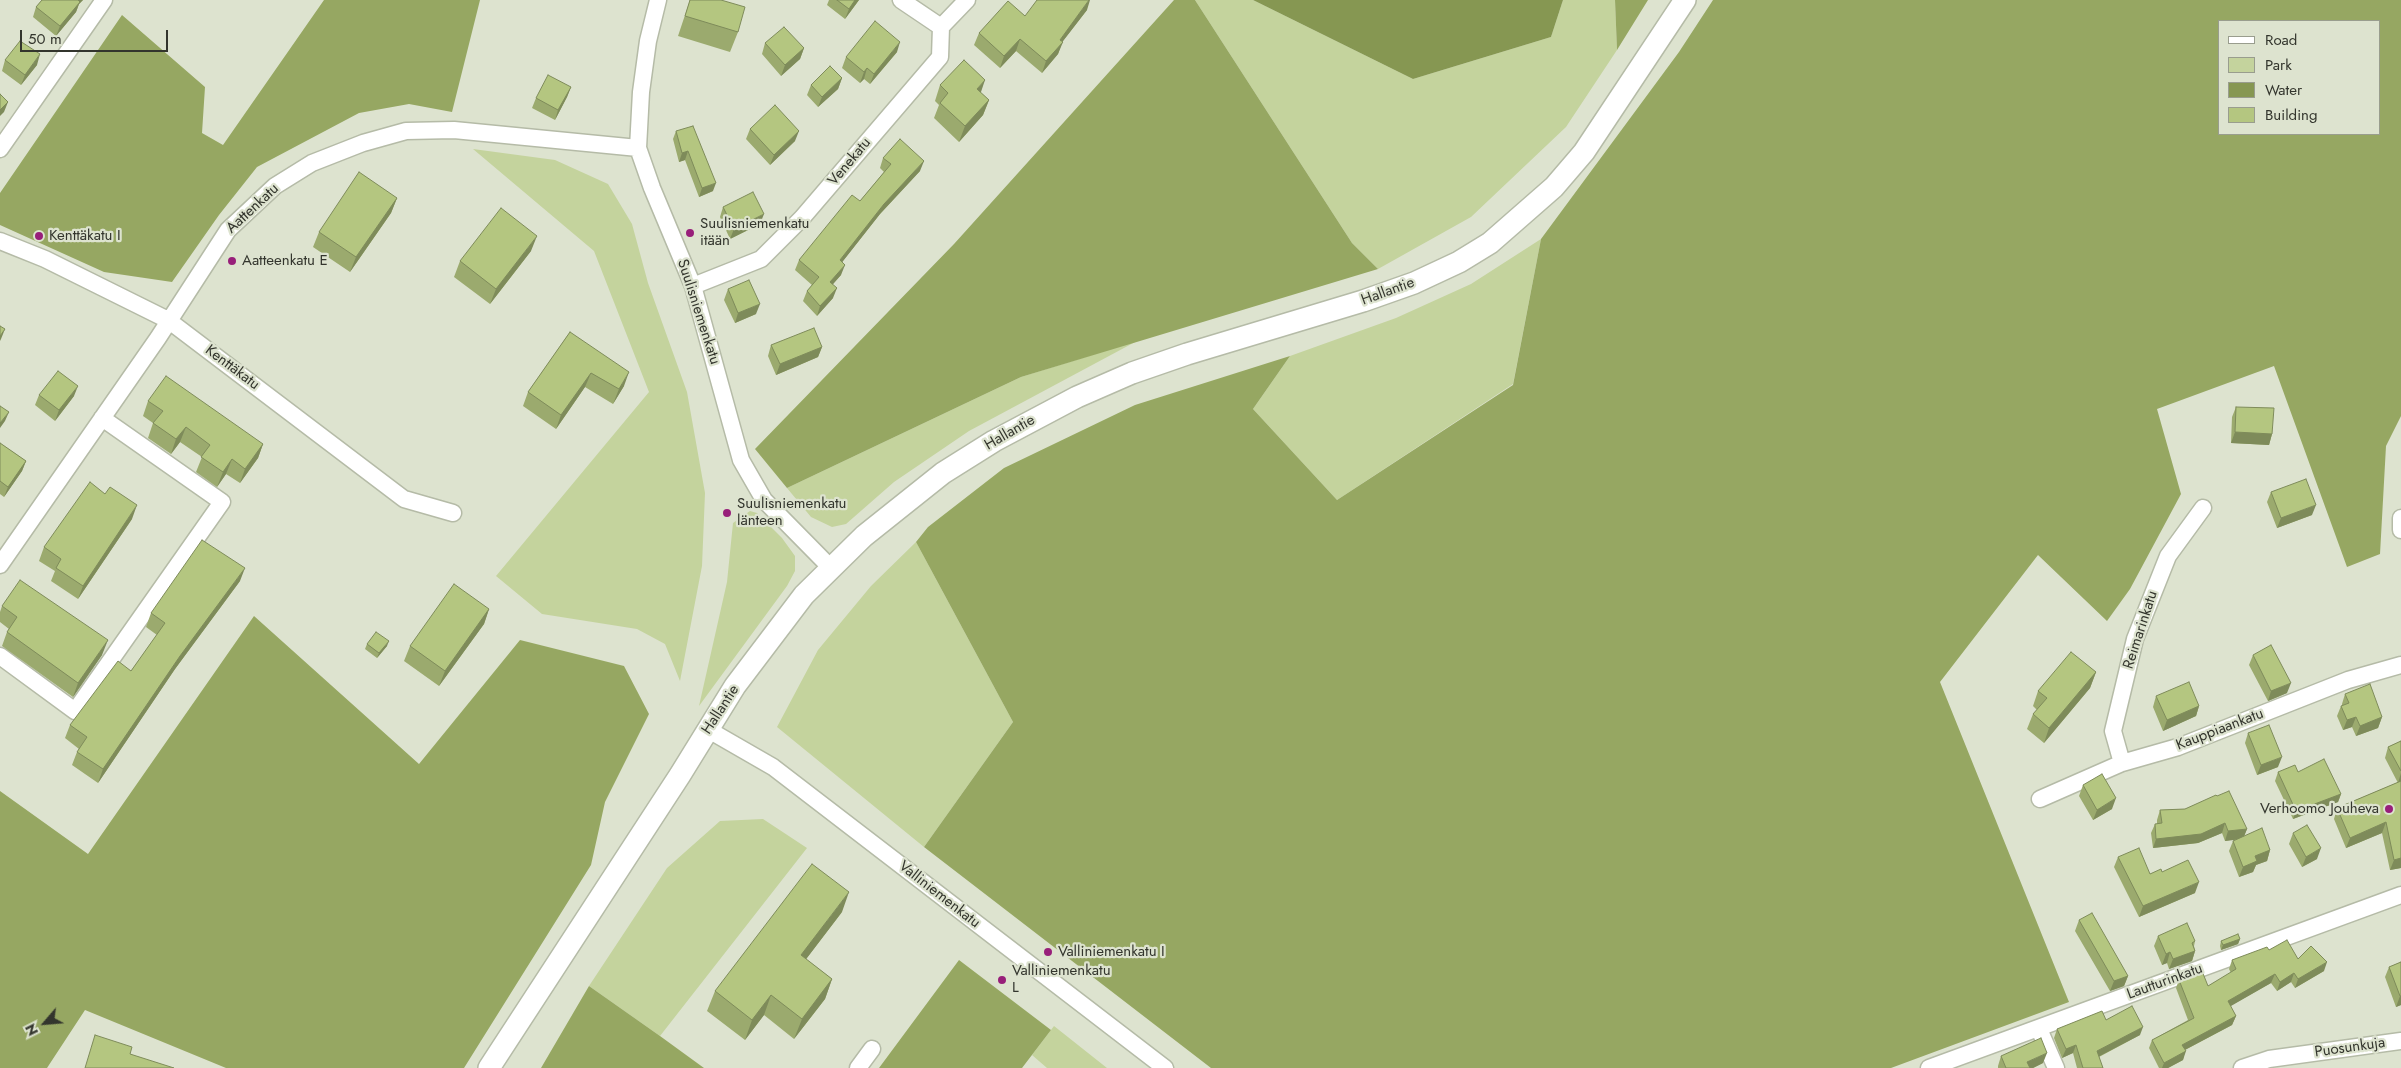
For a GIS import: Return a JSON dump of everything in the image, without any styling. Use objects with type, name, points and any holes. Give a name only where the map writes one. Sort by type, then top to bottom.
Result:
[{"type":"street","points":[[0,149],[104,0]]},
{"type":"street","name":"Suulisniemenkatu","points":[[658,0],[648,41],[641,92],[638,148],[652,188],[693,286],[741,460],[764,500],[830,567]]},
{"type":"street","points":[[901,0],[941,27],[967,0]]},
{"type":"street","name":"Hallantie","points":[[489,1068],[680,775],[707,729],[782,623],[830,567],[891,512],[944,473],[994,441],[1077,397],[1132,373],[1187,354],[1364,301],[1414,283],[1459,262],[1490,243],[1554,187],[1584,152],[1685,0]]},
{"type":"street","name":"Venekatu","points":[[693,286],[761,258],[802,218],[940,57],[941,27]]},
{"type":"street","name":"Aattenkatu","points":[[0,565],[158,338],[228,230],[275,186],[312,163],[363,143],[406,131],[454,130],[638,148]]},
{"type":"street","name":"Kenttäkatu","points":[[0,241],[45,259],[168,320],[404,499],[453,513]]},
{"type":"street","points":[[0,656],[75,711],[222,502],[102,418]]},
{"type":"street","name":"Reimarinkatu","points":[[2122,763],[2112,730],[2135,639],[2168,556],[2203,508]]},
{"type":"street","points":[[2401,518],[2401,530]]},
{"type":"street","name":"Kauppiaankatu","points":[[2040,799],[2122,763],[2178,747],[2348,680],[2401,665]]},
{"type":"street","name":"Valliniemenkatu","points":[[707,729],[772,767],[1165,1068]]},
{"type":"street","name":"Lautturinkatu","points":[[1929,1068],[2401,895]]},
{"type":"street","points":[[2039,1029],[2056,1068]]},
{"type":"street","name":"Puosunkuja","points":[[2242,1068],[2269,1060],[2401,1041]]},
{"type":"street","points":[[858,1068],[872,1049]]},
{"type":"green space","points":[[1195,0],[1253,0],[1413,79],[1551,37],[1563,0],[1615,0],[1617,50],[1566,127],[1471,217],[1378,269],[1352,243]]},
{"type":"green space","points":[[473,149],[555,160],[608,184],[632,224],[648,283],[687,392],[705,493],[702,566],[680,681],[665,644],[637,629],[542,614],[496,576],[649,392],[594,251]]},
{"type":"green space","points":[[1541,239],[1513,384],[1337,500],[1253,409],[1290,356],[1396,318],[1471,284]]},
{"type":"green space","points":[[1137,341],[969,431],[894,482],[846,524],[832,527],[811,517],[787,488],[1021,377]]},
{"type":"green space","points":[[750,511],[757,513],[782,538],[795,556],[795,571],[787,586],[699,706],[727,582],[733,523]]},
{"type":"green space","points":[[916,542],[1013,722],[924,847],[777,727],[818,650],[871,586]]},
{"type":"green space","points":[[763,819],[807,848],[660,1036],[589,986],[667,868],[720,821]]},
{"type":"green space","points":[[1054,1026],[1107,1068],[1047,1068],[1032,1055]]},
{"type":"shaded area","points":[[324,0],[480,0],[452,112],[409,104],[359,113],[257,167],[219,215],[172,282],[104,272],[0,225],[0,193],[122,15],[205,87],[202,133],[223,145]]},
{"type":"shaded area","points":[[1174,0],[1195,0],[1352,243],[1378,269],[1021,377],[787,488],[755,449],[954,244]]},
{"type":"shaded area","points":[[1615,0],[1648,0],[1617,50]]},
{"type":"shaded area","points":[[1713,0],[2401,0],[2401,416],[2386,446],[2380,554],[2347,567],[2274,366],[2157,409],[2181,494],[2130,589],[2107,621],[2038,555],[1940,682],[2069,1002],[1891,1068],[1211,1068],[924,847],[1013,722],[916,542],[928,527],[1004,468],[1135,405],[1290,356],[1253,409],[1337,500],[1513,385],[1541,239],[1679,52]]},
{"type":"shaded area","points":[[254,616],[419,764],[520,640],[624,666],[649,714],[605,802],[591,865],[464,1068],[226,1068],[85,1010],[47,1068],[0,1068],[0,791],[88,854]]},
{"type":"shaded area","points":[[959,960],[1051,1030],[1022,1068],[879,1068]]},
{"type":"shaded area","points":[[589,986],[660,1036],[704,1068],[541,1068]]},
{"type":"water","points":[[1253,0],[1563,0],[1551,37],[1413,79]]},
{"type":"building","points":[[42,0],[78,0],[80,2],[60,26],[36,7]]},
{"type":"building","points":[[690,0],[721,0],[745,7],[738,32],[685,16]]},
{"type":"building","points":[[837,0],[855,0],[849,9]]},
{"type":"building","points":[[1037,0],[1089,0],[1060,40],[1063,42],[1046,61],[1020,39],[1004,56],[979,33],[1008,1],[1025,16]]},
{"type":"building","points":[[875,21],[900,42],[874,74],[867,68],[864,72],[846,57]]},
{"type":"building","points":[[784,27],[804,48],[785,65],[765,43]]},
{"type":"building","points":[[20,41],[40,54],[25,75],[5,60]]},
{"type":"building","points":[[964,60],[985,80],[977,89],[989,100],[965,126],[940,103],[948,93],[940,85]]},
{"type":"building","points":[[830,66],[842,78],[822,97],[811,85]]},
{"type":"building","points":[[548,75],[571,87],[558,110],[536,98]]},
{"type":"building","points":[[0,94],[8,102],[0,110]]},
{"type":"building","points":[[775,105],[799,131],[774,155],[750,129]]},
{"type":"building","points":[[693,126],[716,183],[702,188],[688,151],[682,153],[676,131]]},
{"type":"building","points":[[900,139],[924,161],[884,204],[840,260],[845,265],[830,282],[837,288],[820,306],[807,291],[819,277],[799,260],[852,195],[860,201],[891,164],[883,158]]},
{"type":"building","points":[[359,172],[397,198],[356,257],[319,232]]},
{"type":"building","points":[[753,192],[764,214],[734,229],[723,207]]},
{"type":"building","points":[[501,208],[537,236],[496,289],[460,261]]},
{"type":"building","points":[[749,280],[760,304],[738,313],[728,289]]},
{"type":"building","points":[[0,326],[5,329],[0,336]]},
{"type":"building","points":[[814,328],[822,347],[780,364],[771,345]]},
{"type":"building","points":[[570,332],[629,372],[619,389],[591,373],[561,415],[528,392]]},
{"type":"building","points":[[58,371],[78,386],[59,410],[39,395]]},
{"type":"building","points":[[166,376],[263,444],[245,469],[232,459],[223,472],[201,457],[210,445],[186,427],[176,439],[153,423],[163,411],[148,401]]},
{"type":"building","points":[[0,406],[9,412],[0,423]]},
{"type":"building","points":[[2236,407],[2274,408],[2272,434],[2235,432]]},
{"type":"building","points":[[0,443],[26,461],[8,487],[0,481]]},
{"type":"building","points":[[2306,479],[2316,505],[2281,518],[2271,492]]},
{"type":"building","points":[[90,482],[105,494],[110,487],[137,505],[83,586],[56,568],[61,559],[44,547]]},
{"type":"building","points":[[202,540],[245,568],[180,656],[103,769],[77,752],[87,737],[70,725],[118,661],[131,671],[165,623],[151,613]]},
{"type":"building","points":[[20,580],[108,640],[78,683],[7,632],[17,617],[2,606]]},
{"type":"building","points":[[454,584],[489,609],[445,671],[410,646]]},
{"type":"building","points":[[376,632],[389,641],[379,653],[367,644]]},
{"type":"building","points":[[2271,645],[2291,683],[2271,691],[2253,655]]},
{"type":"building","points":[[2071,652],[2096,672],[2049,728],[2033,714],[2047,698],[2038,691]]},
{"type":"building","points":[[2189,682],[2199,706],[2167,720],[2156,696]]},
{"type":"building","points":[[2370,684],[2382,717],[2360,726],[2356,717],[2347,720],[2341,706],[2349,703],[2345,694]]},
{"type":"building","points":[[2269,725],[2282,757],[2261,765],[2248,733]]},
{"type":"building","points":[[2401,741],[2401,771],[2388,747]]},
{"type":"building","points":[[2324,759],[2341,794],[2296,811],[2278,772],[2295,765],[2298,772]]},
{"type":"building","points":[[2102,774],[2116,798],[2097,810],[2083,785]]},
{"type":"building","points":[[2401,781],[2401,858],[2394,860],[2386,822],[2350,838],[2337,808]]},
{"type":"building","points":[[2229,791],[2247,829],[2228,831],[2225,823],[2201,834],[2156,839],[2155,824],[2162,823],[2160,810],[2185,809]]},
{"type":"building","points":[[2307,825],[2321,848],[2306,857],[2293,833]]},
{"type":"building","points":[[2262,828],[2270,850],[2255,856],[2257,861],[2243,867],[2233,841]]},
{"type":"building","points":[[2139,848],[2150,874],[2161,869],[2162,872],[2188,860],[2199,882],[2143,906],[2118,857]]},
{"type":"building","points":[[812,864],[849,892],[801,955],[832,979],[802,1019],[771,995],[752,1020],[715,991]]},
{"type":"building","points":[[2092,913],[2128,976],[2114,981],[2079,920]]},
{"type":"building","points":[[2187,923],[2195,941],[2192,943],[2195,951],[2173,959],[2170,952],[2166,954],[2158,936]]},
{"type":"building","points":[[2238,934],[2240,939],[2223,945],[2221,941]]},
{"type":"building","points":[[2287,940],[2298,959],[2311,946],[2327,962],[2298,979],[2294,973],[2280,982],[2275,974],[2228,1001],[2236,1016],[2182,1045],[2186,1051],[2164,1063],[2152,1040],[2194,1018],[2179,980],[2202,971],[2208,986],[2236,969],[2232,960],[2267,947],[2269,950]]},
{"type":"building","points":[[2401,962],[2401,996],[2400,996],[2389,967]]},
{"type":"building","points":[[2132,1006],[2143,1027],[2097,1051],[2103,1068],[2083,1068],[2076,1045],[2066,1049],[2057,1029],[2102,1011],[2106,1020]]},
{"type":"building","points":[[95,1035],[132,1047],[130,1054],[174,1068],[85,1068]]},
{"type":"building","points":[[2041,1038],[2047,1053],[2027,1062],[2030,1068],[2006,1068],[2001,1056]]},
{"type":"place","name":"Suulisniemenkatu itään","points":[[690,233]]},
{"type":"place","name":"Kenttäkatu I","points":[[39,236]]},
{"type":"place","name":"Aatteenkatu E","points":[[232,261]]},
{"type":"place","name":"Suulisniemenkatu länteen","points":[[727,513]]},
{"type":"place","name":"Verhoomo Jouheva","points":[[2389,809]]},
{"type":"place","name":"Valliniemenkatu I","points":[[1048,952]]},
{"type":"place","name":"Valliniemenkatu L","points":[[1002,980]]}]
